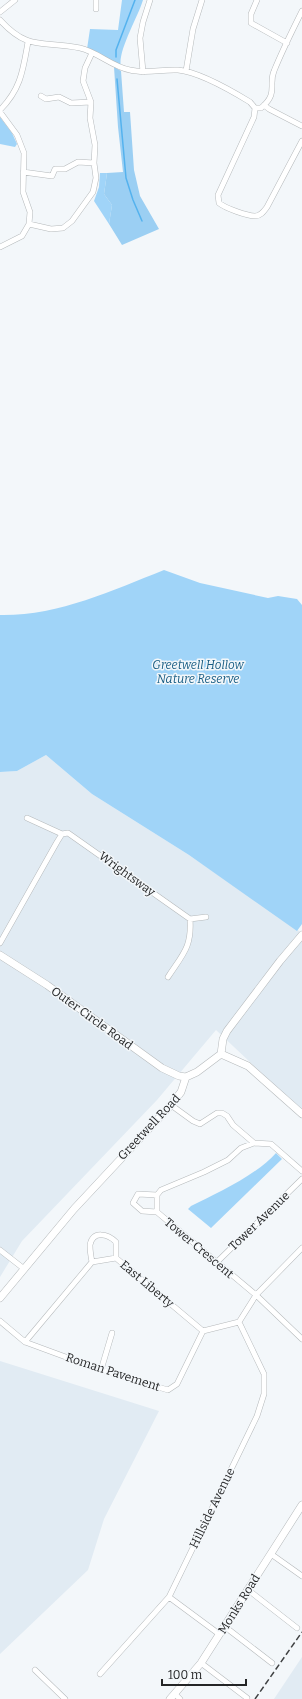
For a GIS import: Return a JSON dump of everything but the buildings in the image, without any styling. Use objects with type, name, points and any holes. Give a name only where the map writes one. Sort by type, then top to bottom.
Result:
[{"type":"main road","points":[[186,1077],[197,1072],[221,1054],[223,1039],[227,1031],[280,961],[302,935]]},
{"type":"main road","name":"Outer Circle Road","points":[[0,955],[47,985],[162,1068],[179,1076],[186,1077]]},
{"type":"main road","points":[[221,1054],[248,1066],[302,1114]]},
{"type":"main road","name":"Greetwell Road","points":[[0,1298],[90,1191],[171,1105],[181,1092],[186,1077]]},
{"type":"main road","name":"Monks Road","points":[[175,1697],[201,1663],[302,1505]]},
{"type":"street","points":[[0,12],[15,0]]},
{"type":"street","points":[[96,0],[96,9]]},
{"type":"street","points":[[143,72],[140,38],[150,0]]},
{"type":"street","points":[[186,72],[193,29],[202,0]]},
{"type":"street","points":[[257,0],[250,14],[250,23],[287,43]]},
{"type":"street","points":[[0,20],[19,38],[28,42],[81,48],[121,68],[143,72],[186,72],[204,78],[244,98],[255,108],[261,108],[270,97],[273,86],[272,73],[301,14]]},
{"type":"street","points":[[0,247],[22,236],[29,224],[30,212],[23,192],[24,153],[17,134],[0,111],[16,90],[21,78],[28,42]]},
{"type":"street","points":[[29,224],[51,229],[63,228],[72,221],[92,192],[96,178],[94,163],[95,145],[90,118],[91,102],[83,81],[85,68],[92,53]]},
{"type":"street","points":[[41,96],[46,99],[59,97],[71,103],[91,102]]},
{"type":"street","points":[[264,105],[302,126]]},
{"type":"street","points":[[255,108],[254,117],[218,195],[219,204],[224,207],[254,216],[262,214],[302,140]]},
{"type":"street","points":[[23,172],[52,176],[55,169],[64,169],[78,162],[94,163]]},
{"type":"street","name":"Wrightsway","points":[[27,818],[62,834],[72,835],[190,919]]},
{"type":"street","points":[[0,943],[62,834]]},
{"type":"street","points":[[168,977],[189,946],[191,934],[190,919],[206,917]]},
{"type":"street","points":[[171,1105],[192,1121],[200,1124],[217,1113],[222,1113],[227,1116],[233,1125],[254,1143]]},
{"type":"street","points":[[157,1212],[142,1211],[133,1203],[138,1194],[157,1195],[161,1190],[228,1160],[241,1148],[254,1143],[271,1144],[302,1171]]},
{"type":"street","name":"Tower Avenue","points":[[217,1262],[302,1180]]},
{"type":"street","name":"Tower Crescent","points":[[157,1195],[157,1212],[256,1294],[302,1339]]},
{"type":"street","points":[[25,1342],[92,1262],[90,1244],[93,1239],[101,1235],[110,1236],[116,1242],[116,1258]]},
{"type":"street","points":[[0,1250],[24,1268]]},
{"type":"street","points":[[203,1331],[239,1322],[256,1294],[301,1252]]},
{"type":"street","name":"East Liberty","points":[[92,1262],[116,1258],[203,1331]]},
{"type":"street","name":"Roman Pavement","points":[[0,1321],[25,1342],[101,1370],[163,1389],[173,1388],[180,1380],[203,1331]]},
{"type":"street","name":"Hillside Avenue","points":[[100,1674],[169,1597],[257,1416],[264,1394],[264,1374],[239,1322]]},
{"type":"street","points":[[101,1370],[112,1333]]},
{"type":"street","points":[[271,1554],[302,1576]]},
{"type":"street","points":[[247,1589],[297,1628]]},
{"type":"street","points":[[169,1597],[219,1634]]},
{"type":"street","points":[[224,1626],[272,1663]]},
{"type":"street","points":[[201,1663],[247,1698]]},
{"type":"street","points":[[35,1670],[65,1699]]},
{"type":"shaded area","points":[[114,67],[121,71],[124,112],[130,112],[134,170],[140,196],[159,229],[122,245],[109,224],[112,205],[104,194],[107,173],[123,172]]},
{"type":"shaded area","points":[[46,755],[92,794],[189,855],[302,933],[302,1111],[216,1030],[157,1100],[22,1241],[0,1277],[0,772],[17,771]]},
{"type":"shaded area","points":[[0,1361],[159,1411],[104,1519],[88,1570],[0,1654]]},
{"type":"shaded area","points":[[302,1657],[302,1699],[274,1699]]},
{"type":"green space","points":[[122,0],[143,0],[122,53],[121,67],[87,49],[90,29],[118,30]]},
{"type":"green space","points":[[0,117],[12,133],[17,144],[15,147],[0,144]]},
{"type":"green space","points":[[100,173],[107,173],[104,194],[112,205],[109,224],[94,201],[99,187]]},
{"type":"green space","name":"Greetwell Hollow Nature Reserve","points":[[164,570],[200,583],[268,598],[278,596],[297,599],[302,605],[302,924],[297,931],[189,855],[92,794],[46,755],[17,771],[0,772],[0,615],[22,614],[63,607],[104,594]]},
{"type":"green space","points":[[276,1153],[282,1159],[211,1228],[188,1209],[248,1176]]},
{"type":"waterway","points":[[116,57],[116,50],[135,0]]},
{"type":"waterway","points":[[117,79],[126,178],[142,221]]},
{"type":"railway","points":[[255,1699],[302,1632]]}]
